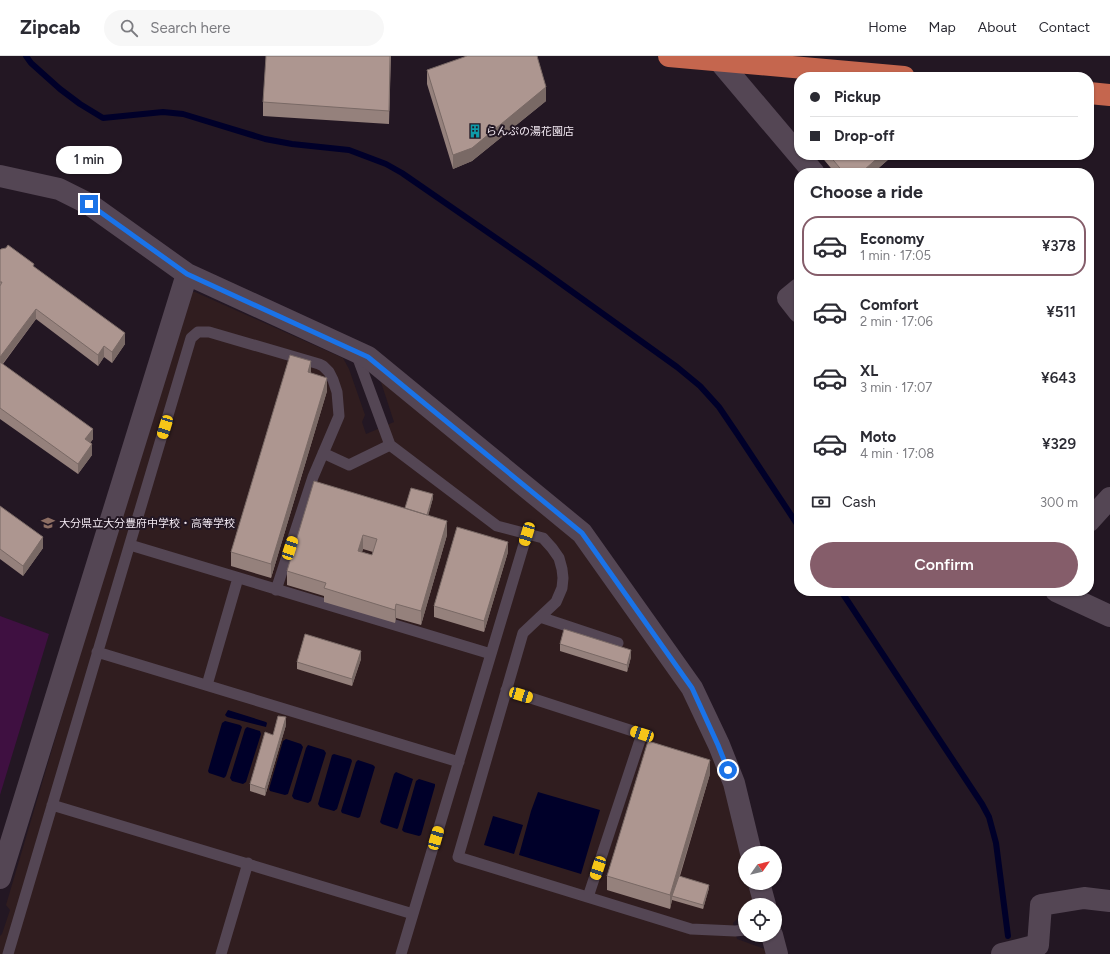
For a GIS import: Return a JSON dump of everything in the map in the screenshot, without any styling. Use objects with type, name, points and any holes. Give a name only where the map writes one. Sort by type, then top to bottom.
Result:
[{"type":"highway","points":[[669,56],[717,58],[855,72]]},
{"type":"highway","points":[[1094,93],[1110,95]]},
{"type":"street","points":[[717,58],[794,149]]},
{"type":"street","points":[[803,160],[810,168]]},
{"type":"street","points":[[0,176],[60,189],[89,204],[187,274],[368,357],[582,533],[692,688],[734,783],[749,846]]},
{"type":"street","points":[[0,878],[187,274]]},
{"type":"street","points":[[794,293],[788,298],[794,306]]},
{"type":"street","points":[[1094,516],[1110,498]]},
{"type":"street","points":[[1067,596],[1110,616]]},
{"type":"street","points":[[1002,954],[1038,945],[1041,905],[1084,898],[1110,901]]},
{"type":"street","points":[[774,942],[777,954]]},
{"type":"lane","points":[[8,954],[191,338],[198,332],[209,332],[323,366],[329,372],[337,392],[339,416],[313,477],[276,590]]},
{"type":"lane","points":[[356,351],[390,445],[497,526],[543,538],[559,558],[562,569],[562,588],[556,602],[523,633],[458,858],[691,929],[738,931]]},
{"type":"lane","points":[[323,453],[349,465],[390,445]]},
{"type":"lane","points":[[401,954],[527,534]]},
{"type":"lane","points":[[130,545],[491,654]]},
{"type":"lane","points":[[207,685],[238,578]]},
{"type":"lane","points":[[540,617],[618,643]]},
{"type":"lane","points":[[98,652],[459,762]]},
{"type":"lane","points":[[506,690],[642,734],[588,897]]},
{"type":"lane","points":[[52,805],[413,914]]},
{"type":"lane","points":[[221,954],[248,863]]},
{"type":"shaded area","points":[[191,292],[195,292],[343,358],[349,369],[365,415],[362,422],[366,434],[394,422],[379,376],[574,540],[680,688],[708,743],[725,787],[740,846],[738,846],[738,890],[751,890],[753,898],[738,898],[738,918],[733,923],[737,939],[738,942],[745,942],[765,949],[767,954],[0,954],[0,936],[10,910],[6,905],[156,397]]},
{"type":"shaded area","points":[[0,616],[49,634],[0,795]]},
{"type":"water","points":[[228,710],[266,722],[266,727],[227,717],[225,715]]},
{"type":"water","points":[[225,721],[240,725],[242,727],[226,776],[224,778],[209,773],[208,771],[222,723]]},
{"type":"water","points":[[247,727],[260,731],[261,734],[246,782],[243,784],[232,781],[230,778],[245,729]]},
{"type":"water","points":[[286,739],[301,744],[303,747],[288,794],[285,795],[270,791],[269,789],[283,741]]},
{"type":"water","points":[[308,745],[324,750],[326,753],[311,801],[308,803],[294,799],[292,796]]},
{"type":"water","points":[[334,754],[351,759],[352,761],[337,809],[334,811],[320,807],[318,804],[332,755]]},
{"type":"water","points":[[358,760],[375,767],[360,817],[358,818],[342,813],[341,811],[356,762]]},
{"type":"water","points":[[396,772],[413,779],[397,829],[380,822],[394,774]]},
{"type":"water","points":[[419,779],[435,784],[435,786],[421,835],[419,836],[404,832],[402,830],[416,781]]},
{"type":"water","points":[[538,792],[600,810],[581,874],[519,855],[531,811]]},
{"type":"water","points":[[493,816],[523,825],[514,854],[484,845]]},
{"type":"building","points":[[266,56],[390,56],[389,111],[263,102]]},
{"type":"building","name":"らんぷの湯花園店","points":[[467,56],[537,56],[546,87],[472,148],[453,155],[427,70]]},
{"type":"building","points":[[833,160],[875,160],[866,168],[840,168]]},
{"type":"building","points":[[8,245],[34,264],[33,266],[125,333],[112,352],[104,346],[98,355],[36,309],[0,357],[0,286],[2,282],[0,282],[0,250],[6,248]]},
{"type":"building","points":[[290,355],[311,361],[308,372],[327,378],[271,564],[231,552]]},
{"type":"building","points":[[0,362],[93,429],[85,439],[92,444],[78,464],[0,408]]},
{"type":"building","points":[[314,481],[447,521],[421,611],[396,604],[395,610],[324,588],[326,583],[287,571]],"holes":[[[363,535],[377,539],[372,555],[358,551]]]},
{"type":"building","points":[[411,488],[433,494],[427,515],[405,508]]},
{"type":"building","points":[[0,506],[43,537],[23,566],[0,549]]},
{"type":"building","points":[[457,527],[508,542],[484,621],[434,606]]},
{"type":"building","points":[[564,629],[631,650],[627,665],[560,644]]},
{"type":"building","points":[[305,634],[361,651],[352,679],[297,662]]},
{"type":"building","points":[[278,716],[286,717],[265,789],[250,784],[265,732],[273,735]]},
{"type":"building","points":[[648,741],[710,760],[670,895],[607,876]]},
{"type":"building","points":[[679,876],[709,885],[703,905],[672,896]]},
{"type":"waterway","points":[[26,56],[31,63],[60,89],[80,104],[103,118],[163,112],[183,114],[265,139],[292,144],[349,150],[386,164],[402,173],[535,265],[677,367],[700,386],[719,407],[794,520]]},
{"type":"waterway","points":[[844,596],[982,804],[989,817],[996,843],[1008,936]]},
{"type":"place","name":"らんぷの湯花園店","points":[[475,131]]},
{"type":"place","name":"大分県立大分豊府中学校・高等学校","points":[[48,523]]},
{"type":"route","points":[[89,204],[187,274],[368,357],[582,533],[615,582],[692,688],[728,770]]}]
